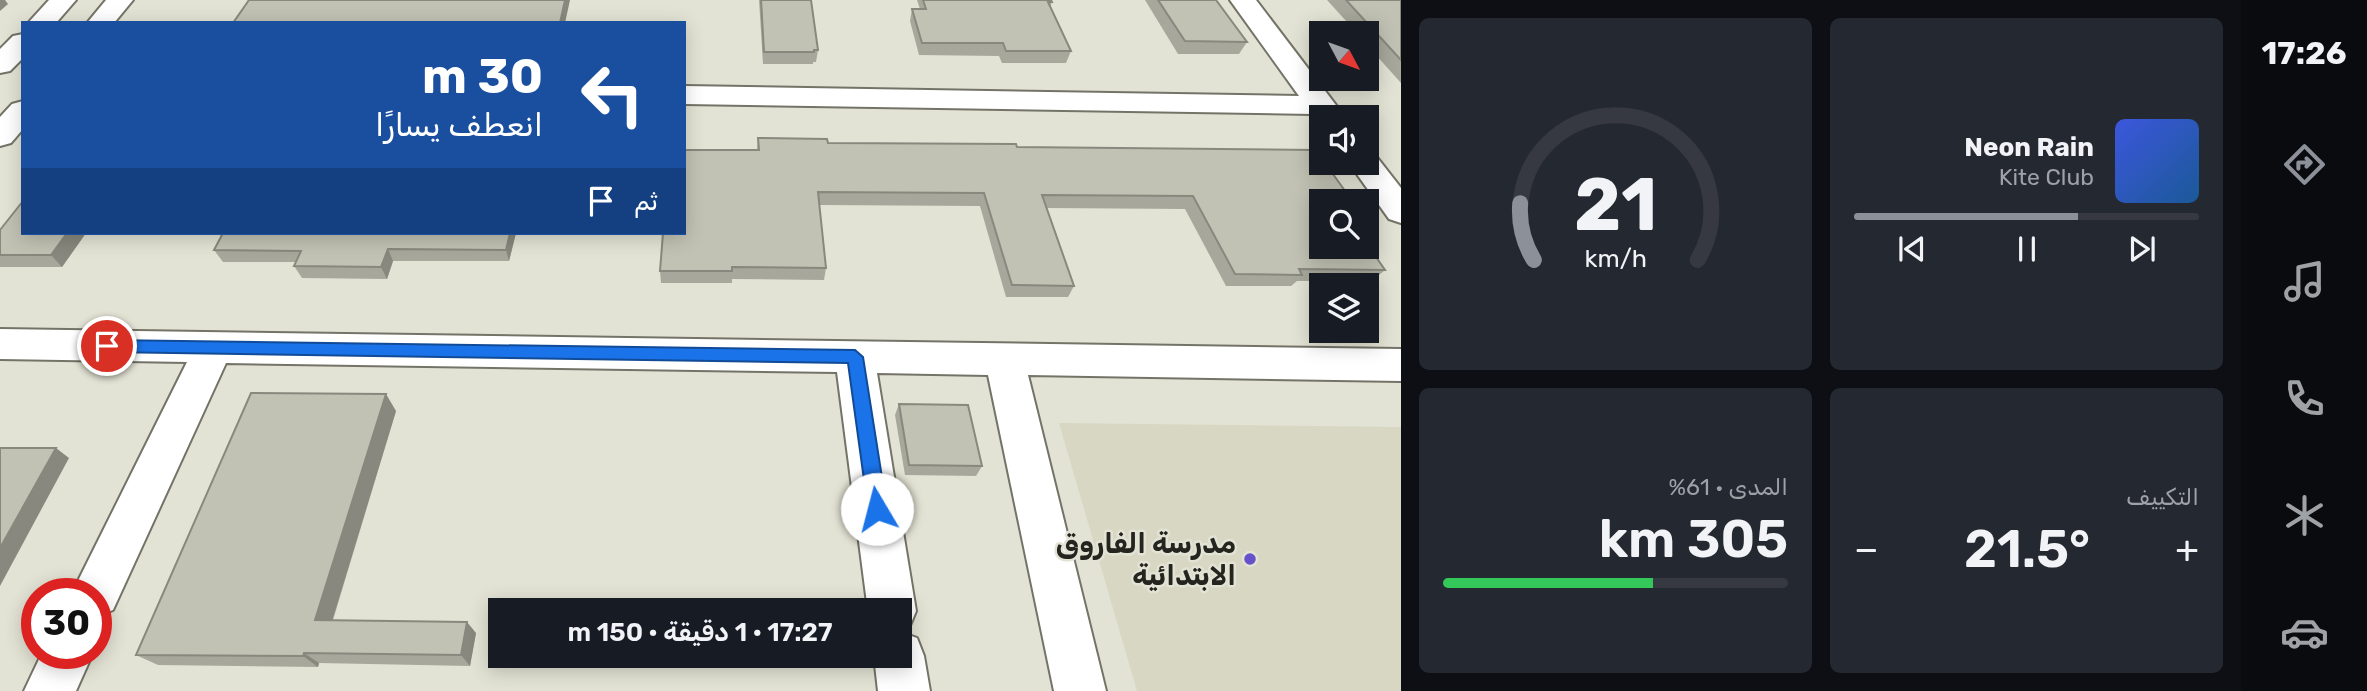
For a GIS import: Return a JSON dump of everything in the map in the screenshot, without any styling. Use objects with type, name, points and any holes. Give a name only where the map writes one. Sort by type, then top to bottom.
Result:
[{"type":"street","points":[[43,21],[63,0]]},
{"type":"street","points":[[102,21],[120,0]]},
{"type":"street","points":[[1243,0],[1322,105]]},
{"type":"street","points":[[0,65],[21,44]]},
{"type":"street","points":[[686,95],[1309,111]]},
{"type":"street","points":[[0,136],[21,112]]},
{"type":"street","points":[[1373,175],[1401,211]]},
{"type":"street","points":[[0,345],[1401,365]]},
{"type":"street","points":[[103,578],[213,348]]},
{"type":"street","points":[[855,357],[890,598]]},
{"type":"street","points":[[1004,359],[1080,691]]},
{"type":"street","points":[[901,668],[904,691]]},
{"type":"street","points":[[50,691],[60,669]]},
{"type":"shaded area","name":"مدرسة الفاروق الابتدائية","points":[[1059,423],[1401,427],[1401,691],[1137,691]]},
{"type":"building","points":[[249,0],[565,0],[560,21],[234,21]]},
{"type":"building","points":[[761,0],[811,0],[818,50],[764,52]]},
{"type":"building","points":[[923,0],[1051,0],[1052,2],[1048,2],[1071,51],[1006,51],[1003,43],[922,43],[912,9],[926,9]]},
{"type":"building","points":[[1158,0],[1216,0],[1247,42],[1185,41]]},
{"type":"building","points":[[1346,0],[1401,0],[1401,60],[1379,36],[1379,21],[1365,21]]},
{"type":"building","points":[[758,138],[827,139],[828,143],[1309,150],[1309,175],[1334,175],[1344,189],[1309,189],[1309,259],[1377,259],[1385,270],[1299,269],[1302,275],[1235,274],[1193,196],[1042,195],[1074,286],[1012,285],[984,193],[818,192],[826,268],[732,267],[732,271],[660,271],[663,235],[686,235],[686,150],[759,150]]},
{"type":"building","points":[[21,204],[21,235],[66,235],[51,255],[0,255],[0,230]]},
{"type":"building","points":[[222,235],[510,235],[506,250],[388,249],[381,267],[294,266],[301,251],[214,250]]},
{"type":"building","points":[[251,393],[386,394],[315,620],[467,622],[461,655],[136,655]]},
{"type":"building","points":[[899,404],[968,405],[982,466],[909,465]]},
{"type":"building","points":[[0,448],[56,448],[0,548]]},
{"type":"place","name":"مدرسة الفاروق الابتدائية","points":[[1250,559]]},
{"type":"route","points":[[107,346],[855,357],[877,509]]}]
